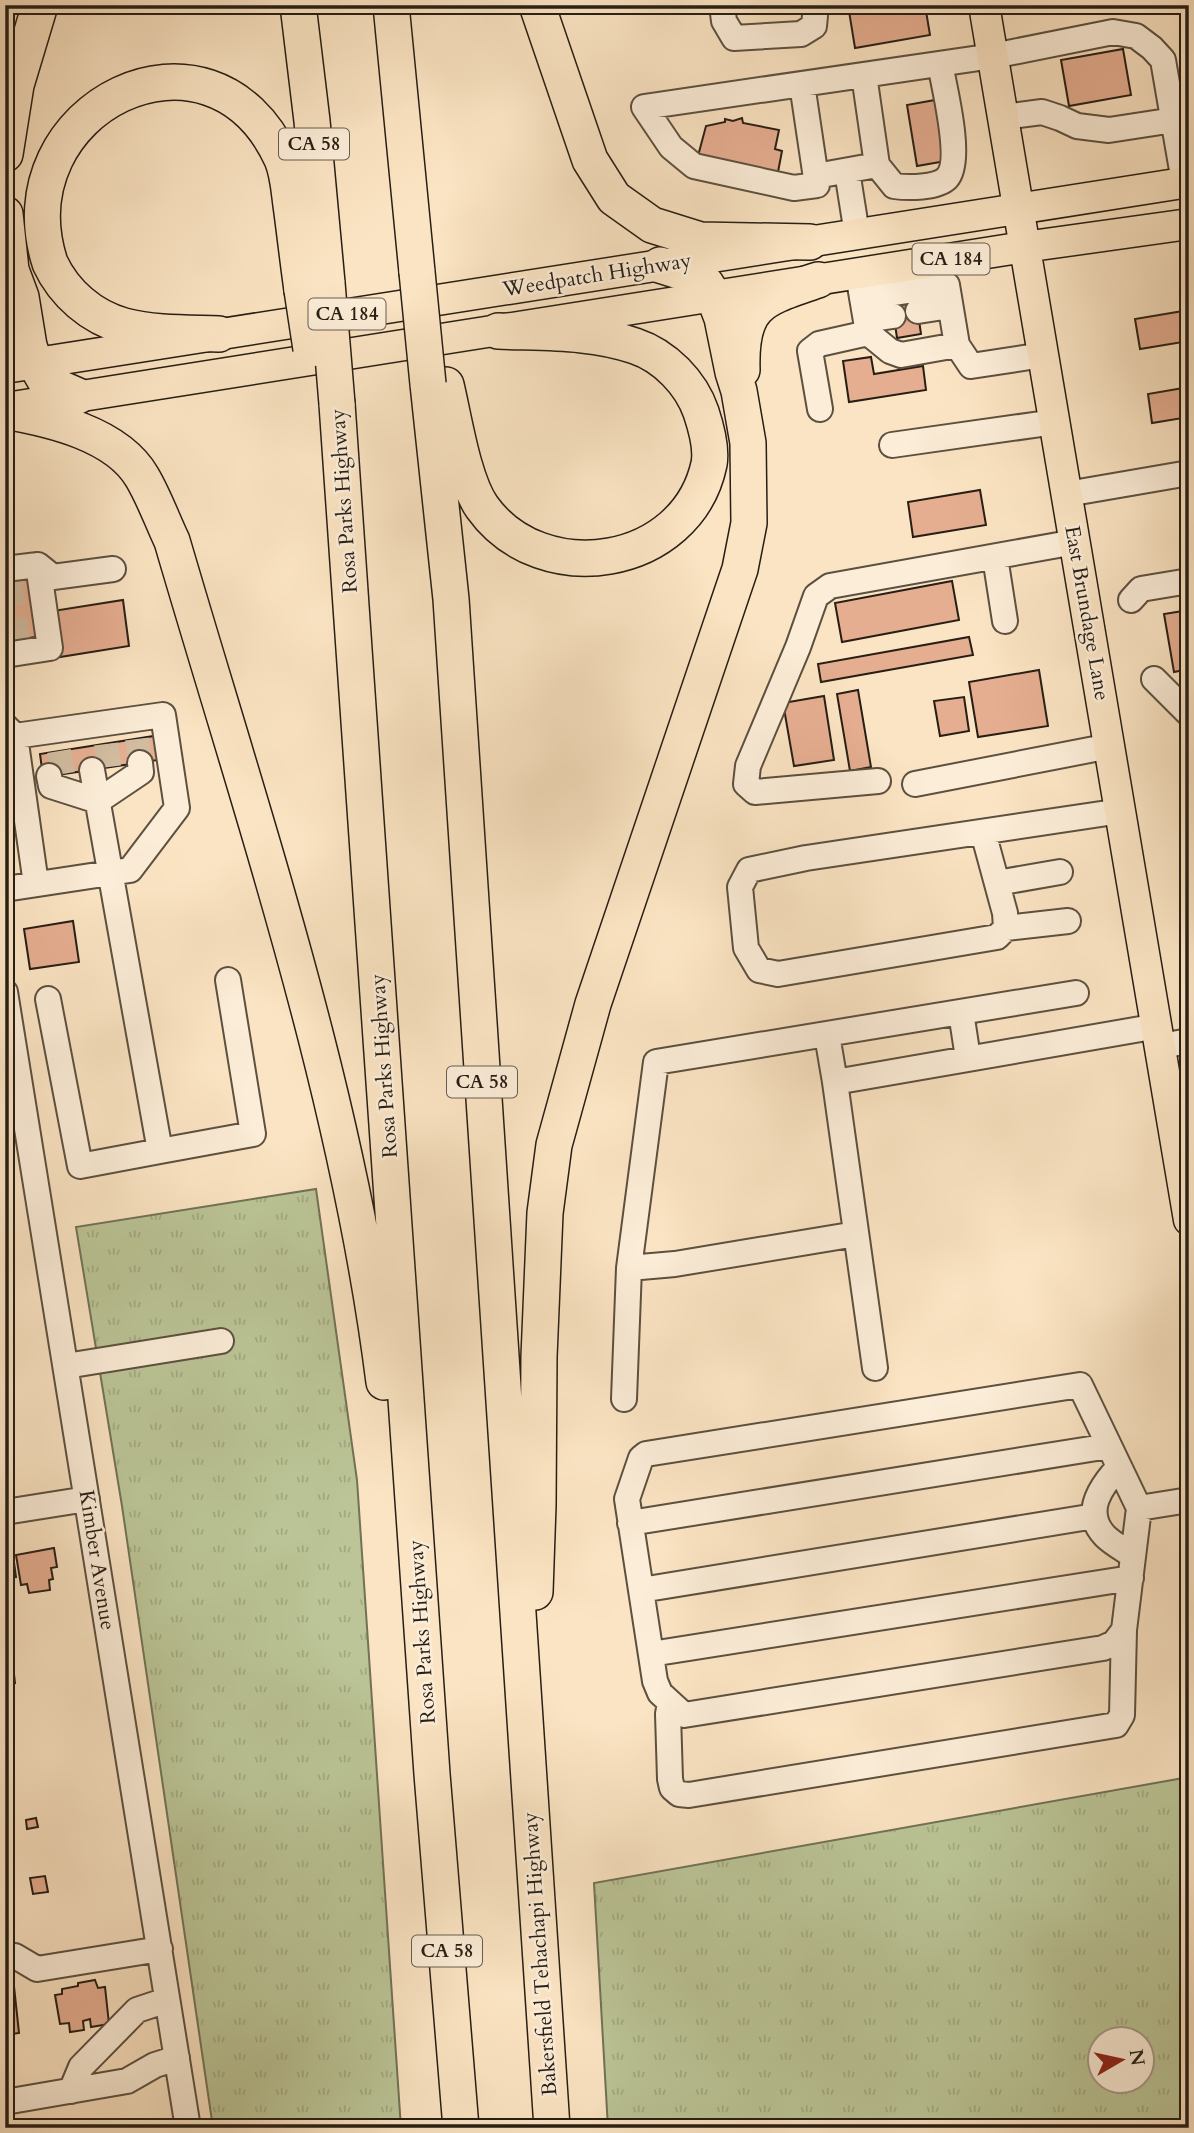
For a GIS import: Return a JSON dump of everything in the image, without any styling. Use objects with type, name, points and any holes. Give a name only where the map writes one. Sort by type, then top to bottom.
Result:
[{"type":"highway","points":[[5,154],[16,86],[40,5]]},
{"type":"highway","name":"Rosa Parks Highway","points":[[298,5],[312,121],[315,287],[353,618],[432,1774],[461,2128]]},
{"type":"highway","points":[[391,5],[417,272],[436,382],[481,505],[513,537],[534,549],[579,559],[604,558],[628,552],[650,542],[671,526],[688,508],[702,485],[709,462],[706,434],[698,403],[677,373],[651,353],[617,341],[573,334],[498,331]]},
{"type":"highway","points":[[537,5],[590,160],[614,198],[652,225],[700,240],[810,242]]},
{"type":"highway","points":[[219,334],[163,332],[126,327],[106,320],[70,294],[54,273],[44,250],[38,225],[38,200],[41,178],[50,153],[63,132],[80,114],[119,90],[145,83],[182,83],[215,92],[237,103],[255,119],[272,140],[284,162],[315,287]]},
{"type":"highway","points":[[5,214],[11,270],[21,297],[29,346],[15,360],[46,382],[78,396]]},
{"type":"highway","points":[[527,1781],[538,1505],[539,1357],[545,1213],[554,1145],[593,1004],[740,569],[749,523],[748,443],[740,390],[733,372],[722,318],[706,284],[695,276],[660,265]]},
{"type":"highway","points":[[740,390],[746,328],[752,313],[763,301],[818,280]]},
{"type":"highway","name":"CA 58","points":[[436,382],[527,1781]]},
{"type":"highway","points":[[5,410],[68,425],[111,446],[141,475],[172,541],[312,1020],[341,1134],[379,1345],[432,1774]]},
{"type":"highway","name":"Bakersfield Tehachapi Highway","points":[[527,1781],[552,2128]]},
{"type":"main road","name":"East Brundage Lane","points":[[984,5],[1121,811],[1169,1038],[1189,1220]]},
{"type":"main road","name":"Weedpatch Highway","points":[[15,360],[219,334],[1186,182]]},
{"type":"main road","name":"Weedpatch Highway","points":[[5,410],[78,396],[818,280],[864,306],[947,284],[1024,247],[1189,224]]},
{"type":"street","points":[[722,5],[724,21],[734,38],[801,34],[814,26],[816,5]]},
{"type":"street","points":[[877,165],[847,170],[794,188],[694,166],[671,146],[644,107],[940,64],[1113,32],[1136,37],[1163,60],[1186,182]]},
{"type":"street","points":[[864,75],[877,165],[894,186],[928,185],[944,181],[954,165],[953,142],[940,64]]},
{"type":"street","points":[[802,84],[817,180]]},
{"type":"street","points":[[1003,117],[1042,112],[1077,127],[1108,130],[1174,120]]},
{"type":"street","points":[[847,170],[857,234]]},
{"type":"street","points":[[918,311],[947,284]]},
{"type":"street","points":[[947,284],[957,345],[971,366],[1043,355]]},
{"type":"street","points":[[864,306],[890,351],[901,355],[957,345]]},
{"type":"street","points":[[864,306],[894,316]]},
{"type":"street","points":[[820,409],[810,351],[864,306]]},
{"type":"street","points":[[892,445],[1055,422]]},
{"type":"street","points":[[1067,494],[1189,473]]},
{"type":"street","points":[[878,781],[755,792],[746,784],[748,766],[798,647],[816,596],[830,586],[1075,542]]},
{"type":"street","points":[[995,557],[1004,621]]},
{"type":"street","points":[[19,572],[53,577],[113,569]]},
{"type":"street","points":[[19,572],[50,648],[24,647]]},
{"type":"street","points":[[1131,600],[1141,589],[1189,581]]},
{"type":"street","points":[[1170,687],[1189,714]]},
{"type":"street","points":[[5,889],[130,870],[177,808],[163,715],[90,747],[51,786],[98,801]]},
{"type":"street","points":[[36,884],[10,731],[90,747],[141,772],[98,801]]},
{"type":"street","points":[[915,784],[1110,746]]},
{"type":"street","points":[[90,747],[160,1151]]},
{"type":"street","points":[[1068,921],[1006,928],[997,937],[778,974],[759,970],[746,948],[740,887],[749,870],[806,858],[1121,811]]},
{"type":"street","points":[[983,832],[1005,913],[1006,928]]},
{"type":"street","points":[[997,883],[1060,872]]},
{"type":"street","points":[[48,999],[80,1166],[253,1134],[228,980]]},
{"type":"street","name":"Kimber Avenue","points":[[5,992],[13,1089],[66,1366],[188,2128]]},
{"type":"street","points":[[624,1399],[629,1268],[656,1062],[1076,993]]},
{"type":"street","points":[[961,1012],[968,1058]]},
{"type":"street","points":[[827,1035],[875,1368]]},
{"type":"street","points":[[835,1082],[968,1058],[1169,1038]]},
{"type":"street","points":[[629,1268],[675,1264],[856,1234]]},
{"type":"street","points":[[66,1366],[221,1341]]},
{"type":"street","points":[[670,1703],[669,1756],[672,1787],[679,1794],[702,1793],[1116,1725],[1122,1715],[1125,1630],[1139,1508],[1080,1385],[660,1451],[641,1458],[627,1499],[651,1654],[660,1693],[684,1715],[1103,1648],[1114,1643],[1125,1630]]},
{"type":"street","points":[[1114,1457],[1094,1508],[1095,1516],[1097,1524],[1132,1567]]},
{"type":"street","points":[[631,1523],[1114,1457]]},
{"type":"street","points":[[5,1512],[87,1499]]},
{"type":"street","points":[[1139,1508],[1189,1500]]},
{"type":"street","points":[[641,1590],[1095,1516]]},
{"type":"street","points":[[651,1654],[1132,1567]]},
{"type":"street","points":[[5,1956],[15,1956],[37,1969],[160,1949]]},
{"type":"street","points":[[71,2091],[80,2067],[137,2010],[167,2000]]},
{"type":"street","points":[[5,2102],[127,2081],[155,2065],[177,2058]]},
{"type":"green space","points":[[316,1189],[357,1480],[401,2128],[213,2128],[122,1506],[76,1227]]},
{"type":"green space","points":[[1189,1777],[1189,2128],[608,2128],[594,1883]]},
{"type":"building","points":[[848,5],[925,5],[930,35],[855,48]]},
{"type":"building","points":[[1123,49],[1131,95],[1069,106],[1061,60]]},
{"type":"building","points":[[935,100],[946,161],[917,166],[907,105]]},
{"type":"building","points":[[742,118],[743,123],[779,130],[775,149],[782,151],[778,172],[698,156],[706,126],[725,122],[725,119],[733,121]]},
{"type":"building","points":[[915,293],[921,334],[897,338],[891,297]]},
{"type":"building","points":[[1189,310],[1189,341],[1140,349],[1135,319]]},
{"type":"building","points":[[871,357],[874,374],[923,366],[926,390],[849,402],[843,361]]},
{"type":"building","points":[[1189,387],[1189,417],[1152,423],[1148,394]]},
{"type":"building","points":[[980,490],[986,525],[913,537],[908,502]]},
{"type":"building","points":[[33,578],[41,636],[5,642],[5,582]]},
{"type":"building","points":[[952,581],[959,620],[842,642],[835,603]]},
{"type":"building","points":[[123,600],[129,646],[60,657],[53,611]]},
{"type":"building","points":[[1189,610],[1189,669],[1174,672],[1164,614]]},
{"type":"building","points":[[969,637],[973,655],[821,682],[818,664]]},
{"type":"building","points":[[1039,670],[1048,726],[978,737],[969,682]]},
{"type":"building","points":[[858,690],[871,767],[850,771],[837,694]]},
{"type":"building","points":[[824,696],[834,760],[794,766],[783,703]]},
{"type":"building","points":[[964,697],[969,731],[940,736],[934,701]]},
{"type":"building","points":[[154,736],[158,760],[43,777],[40,754]]},
{"type":"building","points":[[1183,758],[1189,758],[1189,794]]},
{"type":"building","points":[[73,921],[79,962],[30,969],[24,929]]},
{"type":"building","points":[[54,1548],[57,1567],[51,1568],[53,1579],[49,1580],[50,1590],[29,1593],[27,1584],[21,1585],[16,1555]]},
{"type":"building","points":[[13,1555],[16,1577],[5,1578],[5,1557]]},
{"type":"building","points":[[14,1674],[15,1683],[5,1684],[5,1675]]},
{"type":"building","points":[[36,1818],[38,1827],[27,1829],[26,1820]]},
{"type":"building","points":[[45,1876],[48,1892],[33,1894],[30,1878]]},
{"type":"building","points":[[13,1977],[19,2033],[5,2035],[5,1979]]},
{"type":"building","points":[[95,1980],[98,1988],[105,1987],[109,2024],[91,2027],[90,2019],[83,2021],[84,2030],[70,2032],[69,2023],[60,2024],[55,1995],[62,1994],[62,1989],[78,1986],[78,1983]]},
{"type":"tunnel","points":[[10,582],[18,640]]},
{"type":"tunnel","points":[[137,739],[140,763]]},
{"type":"tunnel","points":[[106,744],[109,767]]},
{"type":"tunnel","points":[[59,751],[63,774]]}]
